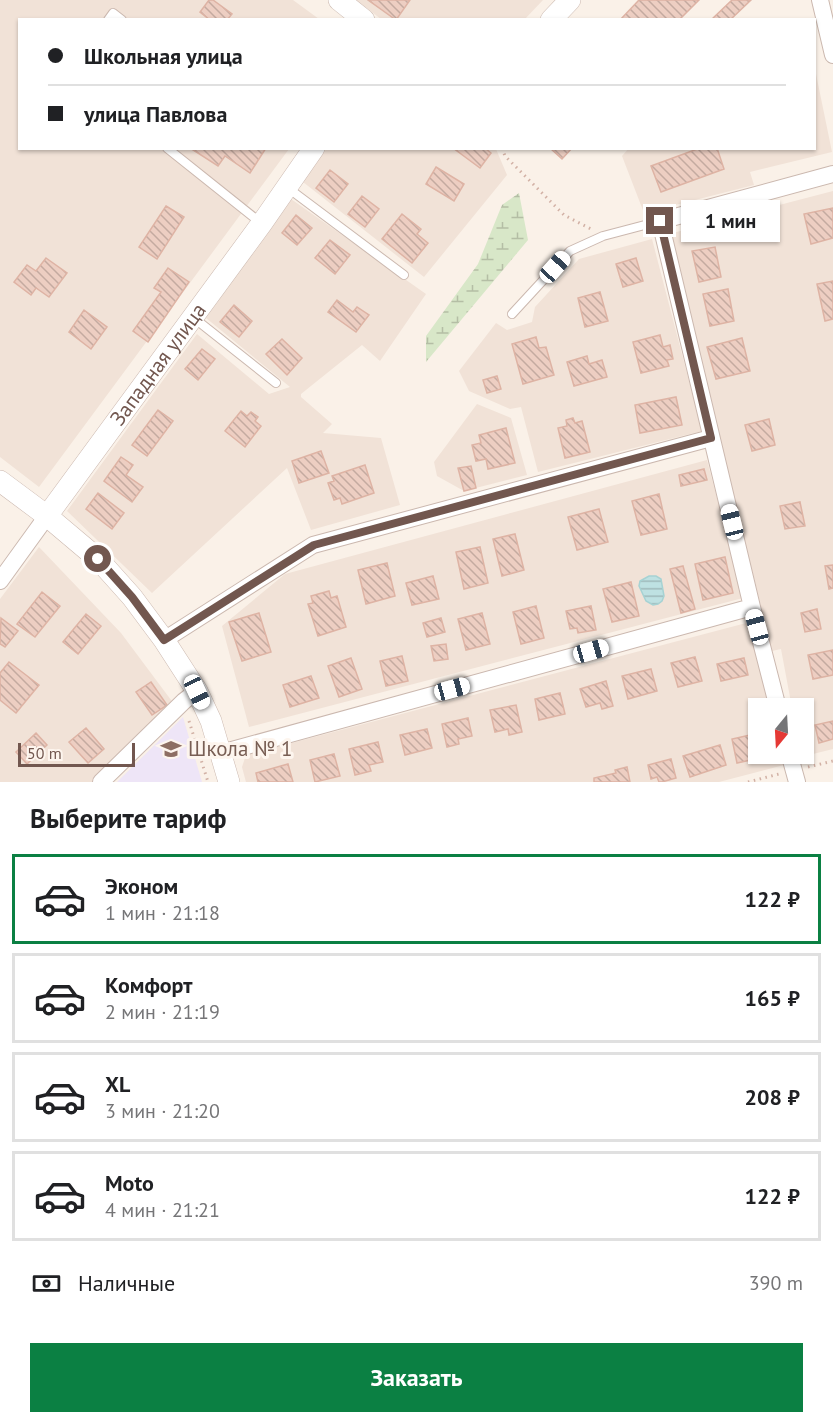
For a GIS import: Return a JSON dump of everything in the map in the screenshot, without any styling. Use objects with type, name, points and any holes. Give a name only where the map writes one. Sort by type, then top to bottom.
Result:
[{"type":"street","points":[[553,18],[570,0]]},
{"type":"street","points":[[820,0],[833,55]]},
{"type":"street","points":[[343,1],[362,18]]},
{"type":"street","name":"Западная улица","points":[[0,581],[313,150]]},
{"type":"street","points":[[775,698],[660,221],[833,174]]},
{"type":"street","points":[[164,640],[314,545],[711,438]]},
{"type":"street","points":[[0,481],[47,516],[98,559],[132,597],[164,640],[190,696],[211,721],[229,782]]},
{"type":"street","points":[[221,753],[752,607]]},
{"type":"street","points":[[101,782],[190,696]]},
{"type":"street","points":[[792,764],[796,782]]},
{"type":"lane","points":[[170,150],[261,223]]},
{"type":"lane","points":[[287,188],[404,275]]},
{"type":"lane","points":[[512,314],[570,251],[603,236],[660,221]]},
{"type":"lane","points":[[193,317],[276,383]]},
{"type":"path","points":[[503,150],[506,156],[564,214],[603,236]]},
{"type":"path","points":[[190,696],[208,782]]},
{"type":"shaded area","points":[[0,0],[293,0],[318,18],[18,18],[18,150],[288,150],[39,487],[0,457]]},
{"type":"shaded area","points":[[356,0],[543,0],[526,18],[380,18]]},
{"type":"shaded area","points":[[816,74],[832,152],[750,172],[754,185],[644,213],[622,156],[627,150],[816,150]]},
{"type":"shaded area","points":[[326,150],[496,150],[507,175],[424,277],[303,182]]},
{"type":"shaded area","points":[[833,191],[833,749],[814,754],[814,698],[790,698],[781,649],[772,651],[669,234]]},
{"type":"shaded area","points":[[291,199],[426,294],[380,361],[362,345],[301,394],[301,397],[332,424],[323,433],[381,438],[400,505],[311,530],[287,468],[152,593],[67,511],[197,334],[269,394],[290,387],[206,318]]},
{"type":"shaded area","points":[[652,239],[702,431],[538,472],[521,407],[510,409],[469,391],[459,371],[496,323],[507,330],[532,322],[535,307],[579,259]]},
{"type":"shaded area","points":[[477,404],[511,418],[527,475],[464,491],[437,476],[434,462]]},
{"type":"shaded area","points":[[707,460],[743,598],[249,727],[222,626],[285,574]]},
{"type":"shaded area","points":[[39,547],[121,633],[174,704],[92,782],[0,782],[0,599]]},
{"type":"shaded area","points":[[750,622],[768,698],[748,698],[748,764],[784,765],[719,782],[246,782],[242,767],[246,755]]},
{"type":"shaded area","name":"Школа № 1","points":[[183,717],[202,782],[117,782]]},
{"type":"green space","points":[[519,193],[528,240],[426,362],[426,336],[478,264],[502,205]]},
{"type":"water","points":[[649,576],[661,579],[664,596],[658,604],[653,605],[646,601],[639,586],[640,581]]},
{"type":"building","points":[[209,0],[213,0],[232,14],[229,18],[208,18],[200,12]]},
{"type":"building","points":[[368,0],[410,0],[397,18],[393,18]]},
{"type":"building","points":[[639,0],[699,0],[681,18],[622,18]]},
{"type":"building","points":[[732,0],[751,0],[732,18],[713,18]]},
{"type":"building","points":[[193,150],[265,150],[250,173],[225,156],[218,166]]},
{"type":"building","points":[[456,150],[487,150],[491,153],[480,168]]},
{"type":"building","points":[[552,150],[570,150],[562,159]]},
{"type":"building","points":[[695,150],[718,150],[724,169],[661,192],[651,166]]},
{"type":"building","points":[[436,167],[464,184],[454,201],[426,184]]},
{"type":"building","points":[[330,170],[348,184],[334,202],[316,188]]},
{"type":"building","points":[[362,196],[379,209],[365,227],[348,214]]},
{"type":"building","points":[[166,206],[184,217],[157,259],[139,247]]},
{"type":"building","points":[[833,208],[833,238],[811,244],[804,214]]},
{"type":"building","points":[[402,214],[421,229],[417,234],[428,243],[412,263],[382,239]]},
{"type":"building","points":[[296,215],[312,228],[297,245],[282,233]]},
{"type":"building","points":[[330,240],[350,255],[335,274],[315,258]]},
{"type":"building","points":[[715,247],[721,277],[699,282],[692,251]]},
{"type":"building","points":[[46,258],[67,273],[49,297],[36,288],[31,295],[14,282],[27,265],[36,271]]},
{"type":"building","points":[[636,258],[643,281],[623,287],[616,264]]},
{"type":"building","points":[[168,268],[189,282],[148,342],[133,331],[161,292],[154,288]]},
{"type":"building","points":[[833,281],[833,319],[825,321],[817,284]]},
{"type":"building","points":[[728,289],[734,321],[710,326],[703,294]]},
{"type":"building","points":[[600,292],[608,321],[585,327],[578,298]]},
{"type":"building","points":[[337,300],[353,312],[357,307],[369,315],[356,332],[328,312]]},
{"type":"building","points":[[234,305],[252,321],[239,337],[220,322]]},
{"type":"building","points":[[84,310],[107,327],[91,349],[69,332]]},
{"type":"building","points":[[660,335],[663,347],[670,345],[673,359],[667,360],[669,366],[641,373],[633,342]]},
{"type":"building","points":[[536,337],[539,348],[546,347],[554,375],[523,384],[512,344]]},
{"type":"building","points":[[742,338],[750,371],[716,379],[707,347]]},
{"type":"building","points":[[282,339],[302,358],[287,375],[266,354]]},
{"type":"building","points":[[202,349],[215,359],[198,380],[185,369]]},
{"type":"building","points":[[587,356],[589,364],[602,360],[607,377],[574,386],[567,362]]},
{"type":"building","points":[[497,376],[501,389],[487,393],[483,380]]},
{"type":"building","points":[[676,397],[682,425],[640,433],[635,405]]},
{"type":"building","points":[[158,410],[173,421],[147,456],[132,445]]},
{"type":"building","points":[[241,411],[247,416],[251,412],[258,417],[255,421],[261,426],[245,447],[225,431]]},
{"type":"building","points":[[573,418],[575,423],[582,421],[590,452],[565,458],[558,428],[567,426],[566,420]]},
{"type":"building","points":[[769,419],[775,445],[752,451],[745,425]]},
{"type":"building","points":[[506,428],[515,463],[488,469],[486,459],[476,461],[472,445],[481,443],[479,435]]},
{"type":"building","points":[[321,451],[329,473],[299,483],[292,461]]},
{"type":"building","points":[[121,457],[133,465],[126,475],[143,487],[132,502],[104,481]]},
{"type":"building","points":[[365,465],[374,493],[342,504],[340,498],[334,500],[328,483],[334,481],[332,476]]},
{"type":"building","points":[[471,466],[476,488],[464,491],[458,468]]},
{"type":"building","points":[[704,469],[707,480],[681,486],[679,475]]},
{"type":"building","points":[[98,493],[124,513],[112,529],[86,509]]},
{"type":"building","points":[[659,494],[667,529],[641,535],[632,501]]},
{"type":"building","points":[[800,502],[805,526],[785,529],[780,506]]},
{"type":"building","points":[[599,509],[608,542],[577,550],[568,517]]},
{"type":"building","points":[[515,534],[524,570],[502,576],[493,539]]},
{"type":"building","points":[[480,547],[488,583],[464,589],[456,552]]},
{"type":"building","points":[[725,557],[733,593],[703,600],[695,564]]},
{"type":"building","points":[[387,563],[395,596],[366,604],[358,570]]},
{"type":"building","points":[[833,565],[833,588],[829,589],[825,566]]},
{"type":"building","points":[[683,566],[695,609],[681,613],[670,569]]},
{"type":"building","points":[[433,576],[439,599],[412,605],[406,583]]},
{"type":"building","points":[[631,582],[639,616],[612,622],[603,589]]},
{"type":"building","points":[[329,591],[331,598],[337,596],[346,627],[318,636],[308,604],[313,603],[311,596]]},
{"type":"building","points":[[42,592],[60,606],[35,637],[17,624]]},
{"type":"building","points":[[536,606],[544,638],[521,644],[513,612]]},
{"type":"building","points":[[591,606],[596,630],[578,633],[577,628],[570,629],[566,611]]},
{"type":"building","points":[[817,609],[821,629],[805,632],[801,613]]},
{"type":"building","points":[[259,613],[271,652],[242,661],[229,622]]},
{"type":"building","points":[[482,613],[490,644],[466,650],[458,619]]},
{"type":"building","points":[[86,614],[101,626],[78,654],[63,642]]},
{"type":"building","points":[[1,618],[18,631],[5,647],[0,644]]},
{"type":"building","points":[[441,618],[445,632],[427,637],[423,623]]},
{"type":"building","points":[[446,644],[448,659],[434,661],[431,646]]},
{"type":"building","points":[[833,650],[833,675],[813,679],[808,655]]},
{"type":"building","points":[[402,656],[408,681],[386,686],[380,661]]},
{"type":"building","points":[[695,657],[702,681],[678,687],[671,663]]},
{"type":"building","points":[[351,658],[362,689],[339,697],[328,666]]},
{"type":"building","points":[[744,658],[748,675],[721,681],[717,664]]},
{"type":"building","points":[[9,662],[39,685],[16,713],[0,700],[0,673]]},
{"type":"building","points":[[651,669],[657,691],[628,699],[622,676]]},
{"type":"building","points":[[311,676],[319,698],[290,707],[283,685]]},
{"type":"building","points":[[606,681],[613,706],[602,709],[600,703],[586,707],[580,689]]},
{"type":"building","points":[[151,682],[167,705],[152,715],[136,692]]},
{"type":"building","points":[[560,693],[565,714],[539,720],[535,699]]},
{"type":"building","points":[[516,705],[522,732],[509,735],[508,729],[495,732],[490,710]]},
{"type":"building","points":[[468,718],[472,736],[458,739],[459,744],[447,747],[442,724]]},
{"type":"building","points":[[833,721],[833,739],[819,743],[815,725]]},
{"type":"building","points":[[86,728],[104,749],[88,763],[69,742]]},
{"type":"building","points":[[427,729],[432,748],[405,755],[400,735]]},
{"type":"building","points":[[36,733],[47,745],[27,764],[16,752]]},
{"type":"building","points":[[748,735],[748,761],[737,763],[732,739]]},
{"type":"building","points":[[378,742],[383,762],[369,765],[371,771],[355,775],[349,749]]},
{"type":"building","points":[[720,745],[726,765],[690,777],[683,756]]},
{"type":"building","points":[[334,754],[340,776],[315,782],[310,760]]},
{"type":"building","points":[[671,759],[676,778],[662,782],[659,782],[657,777],[651,779],[648,765]]},
{"type":"building","points":[[288,764],[293,782],[258,782],[256,773]]},
{"type":"building","points":[[627,767],[630,782],[594,782],[594,778],[616,773],[615,770]]},
{"type":"place","name":"Школа № 1","points":[[171,749]]},
{"type":"route","points":[[98,559],[132,597],[164,640],[314,545],[711,438],[660,221]]}]
